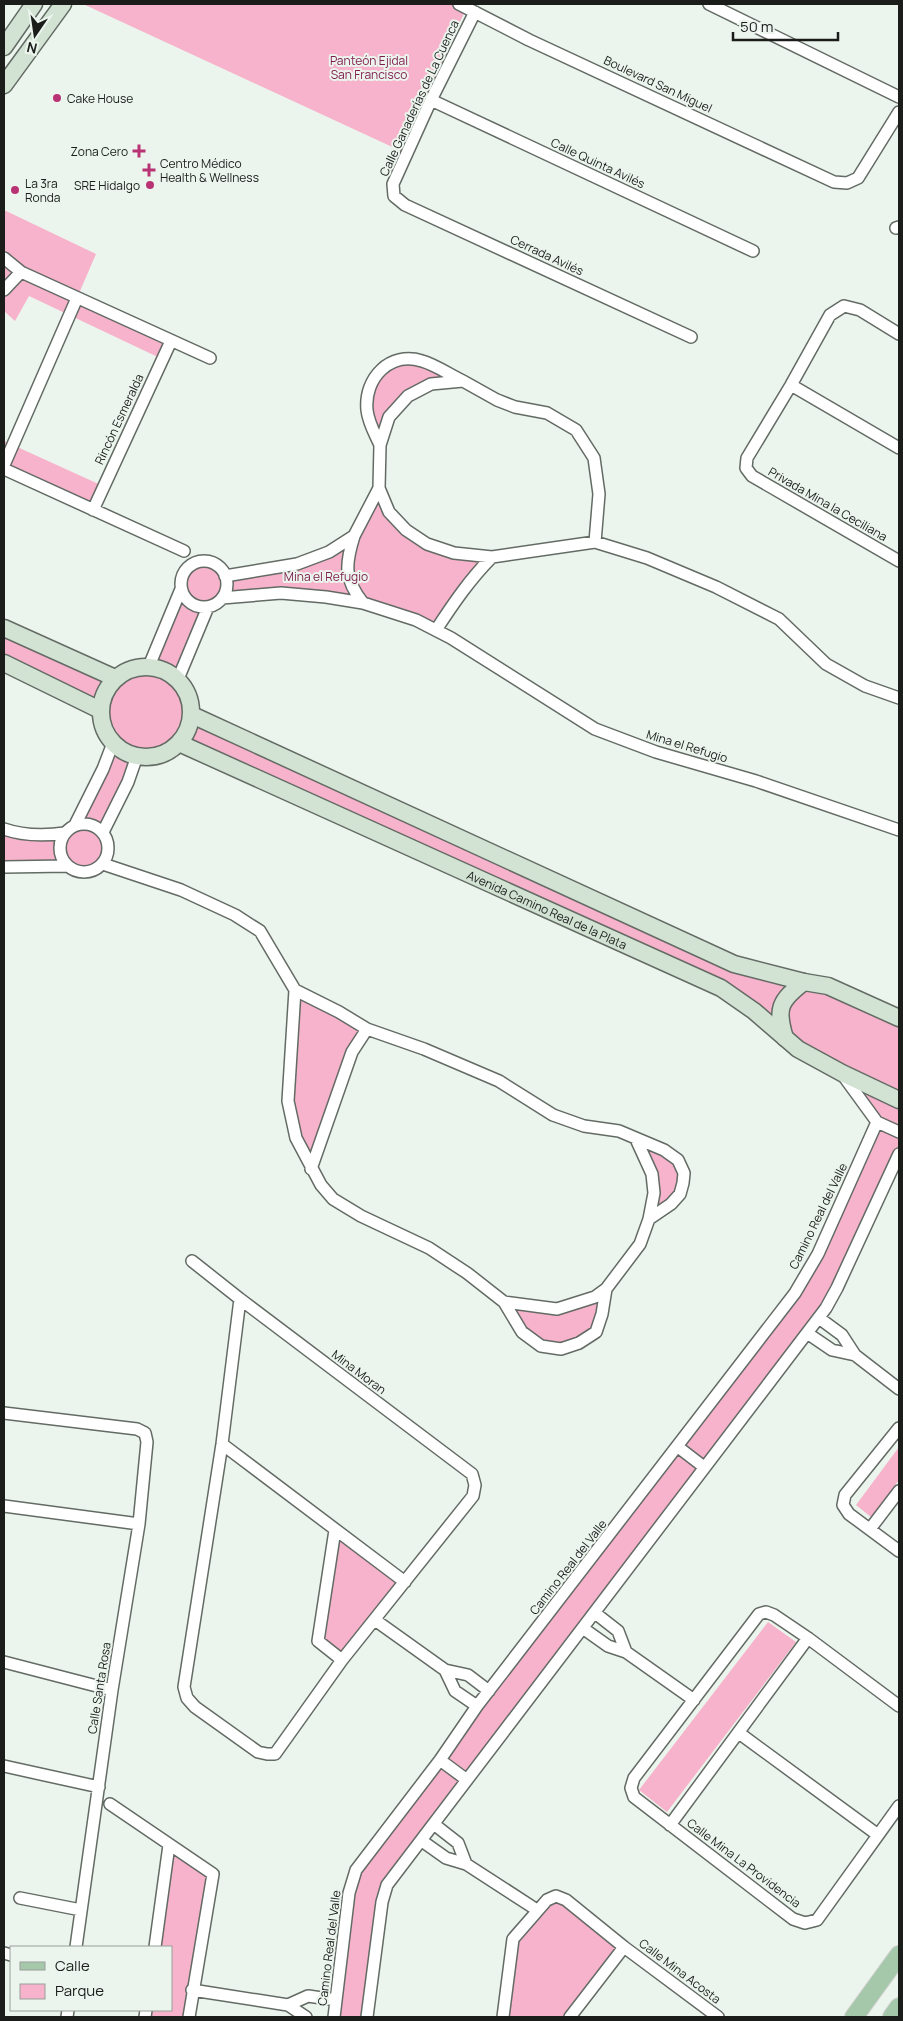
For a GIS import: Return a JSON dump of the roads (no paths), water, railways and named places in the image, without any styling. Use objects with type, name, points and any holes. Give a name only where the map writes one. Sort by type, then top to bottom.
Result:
[{"type":"main road","points":[[4,47],[34,4]]},
{"type":"main road","points":[[4,85],[63,4]]},
{"type":"main road","points":[[4,628],[115,678]]},
{"type":"main road","points":[[4,663],[100,710]]},
{"type":"main road","points":[[149,666],[158,668],[178,679],[190,700],[192,715],[188,730],[179,743],[166,752],[153,756],[138,756],[124,752],[113,743],[105,732],[100,710],[106,690],[115,678],[133,668],[149,666]]},
{"type":"main road","points":[[192,715],[734,964],[804,982],[828,986],[899,1018]]},
{"type":"main road","name":"Avenida Camino Real de la Plata","points":[[179,743],[721,988],[754,1011],[798,1049],[842,1073],[899,1100]]},
{"type":"main road","points":[[785,1038],[779,1020],[780,1009],[785,997],[804,982]]},
{"type":"main road","points":[[854,2017],[899,1955]]},
{"type":"main road","points":[[892,2017],[899,2007]]},
{"type":"street","name":"Boulevard San Miguel","points":[[459,4],[529,40],[834,182],[847,183],[858,178],[899,112]]},
{"type":"street","points":[[709,4],[899,97]]},
{"type":"street","name":"Calle Ganaderías de La Cuenca","points":[[394,196],[394,184],[431,100],[475,12]]},
{"type":"street","name":"Calle Quinta Avilés","points":[[431,100],[753,251]]},
{"type":"street","name":"Cerrada Avilés","points":[[394,196],[405,205],[691,337]]},
{"type":"street","points":[[4,258],[21,272],[210,358]]},
{"type":"street","points":[[4,290],[21,272]]},
{"type":"street","points":[[77,298],[4,467],[184,551]]},
{"type":"street","points":[[899,334],[860,310],[844,306],[830,315],[791,385],[899,448]]},
{"type":"street","name":"Rincón Esmeralda","points":[[93,510],[171,340]]},
{"type":"street","points":[[380,445],[367,411],[367,394],[373,378],[383,366],[404,359],[421,361],[497,400],[515,407],[547,413],[576,430],[594,458],[599,494],[595,542]]},
{"type":"street","points":[[363,603],[352,590],[347,573],[347,557],[354,536],[378,488],[380,445],[389,417],[408,396],[431,384],[463,381]]},
{"type":"street","name":"Privada Mina la Ceciliana","points":[[791,385],[747,458],[746,468],[752,476],[899,561]]},
{"type":"street","points":[[378,488],[389,512],[406,530],[427,544],[454,553],[492,557],[595,542],[647,558],[716,587],[779,619],[826,664],[865,686],[899,698]]},
{"type":"street","points":[[225,576],[297,564],[329,552],[354,536]]},
{"type":"street","points":[[436,630],[457,598],[478,571],[492,557]]},
{"type":"street","points":[[149,666],[181,589],[183,574],[188,568],[201,562],[216,565],[225,576],[227,584],[222,598],[208,607],[201,607],[188,601],[181,589]]},
{"type":"street","name":"Mina el Refugio","points":[[222,598],[281,593],[326,597],[363,603],[416,620],[481,656],[595,729],[656,752],[756,781],[897,827]]},
{"type":"street","points":[[178,679],[208,607]]},
{"type":"street","points":[[67,866],[60,851],[60,843],[65,833],[75,825],[103,769],[113,743]]},
{"type":"street","points":[[103,832],[128,782],[138,756]]},
{"type":"street","points":[[4,867],[67,866],[74,870],[89,872],[97,869],[103,864],[109,849],[108,841],[103,832],[91,825],[75,825]]},
{"type":"street","points":[[4,829],[31,835],[48,836],[65,833]]},
{"type":"street","points":[[103,864],[181,890],[235,915],[260,931],[296,990],[367,1029],[471,1068],[499,1081],[553,1115],[584,1126],[619,1132],[664,1150],[678,1160],[684,1173],[680,1194],[671,1204],[649,1219]]},
{"type":"street","points":[[296,990],[288,1102],[296,1138],[311,1169],[333,1199],[361,1216],[428,1248],[467,1273],[504,1302],[522,1332],[541,1346],[562,1349],[579,1343],[596,1332],[602,1314],[606,1289]]},
{"type":"street","points":[[311,1169],[352,1052],[367,1029]]},
{"type":"street","points":[[842,1073],[876,1125],[899,1132]]},
{"type":"street","name":"Camino Real del Valle","points":[[334,2017],[349,1893],[356,1870],[440,1760],[477,1706],[795,1293],[818,1254],[876,1125]]},
{"type":"street","points":[[504,1302],[558,1309],[596,1297],[606,1289],[640,1244],[649,1219],[654,1193],[652,1174],[636,1139]]},
{"type":"street","points":[[367,2017],[382,1902],[388,1885],[818,1318],[837,1288],[898,1157]]},
{"type":"street","points":[[192,1261],[240,1299]]},
{"type":"street","name":"Mina Moran","points":[[240,1299],[472,1474],[475,1485],[473,1496],[342,1660],[275,1754],[258,1752],[195,1707],[187,1698],[184,1688],[222,1444],[240,1299]]},
{"type":"street","points":[[818,1318],[842,1335],[855,1355],[899,1389]]},
{"type":"street","points":[[807,1333],[832,1350],[855,1355]]},
{"type":"street","name":"Calle Santa Rosa","points":[[4,1413],[137,1429],[145,1433],[147,1442],[139,1524],[112,1690],[76,1946]]},
{"type":"street","points":[[899,1428],[845,1495],[843,1505],[849,1514],[899,1550]]},
{"type":"street","points":[[222,1444],[405,1582]]},
{"type":"street","points":[[678,1447],[704,1466]]},
{"type":"street","points":[[870,1529],[899,1491]]},
{"type":"street","points":[[4,1506],[139,1524]]},
{"type":"street","points":[[335,1530],[318,1641],[342,1660]]},
{"type":"street","name":"Calle Mina La Providencia","points":[[899,1706],[774,1615],[766,1612],[759,1614],[634,1778],[631,1788],[634,1797],[670,1825],[793,1919],[805,1923],[817,1920],[899,1806]]},
{"type":"street","points":[[596,1613],[618,1632],[626,1652]]},
{"type":"street","points":[[375,1620],[445,1670],[468,1675],[489,1691]]},
{"type":"street","points":[[584,1629],[608,1646],[626,1652],[694,1700]]},
{"type":"street","name":"Calle Mina La Providencia","points":[[670,1825],[808,1638]]},
{"type":"street","points":[[4,1662],[112,1690]]},
{"type":"street","points":[[445,1670],[455,1691],[477,1706]]},
{"type":"street","points":[[738,1733],[878,1835]]},
{"type":"street","points":[[440,1760],[467,1780]]},
{"type":"street","points":[[4,1766],[99,1787]]},
{"type":"street","points":[[110,1804],[213,1874],[192,1990],[189,2017]]},
{"type":"street","points":[[435,1825],[458,1843],[466,1864]]},
{"type":"street","points":[[422,1841],[446,1858],[466,1864],[538,1910]]},
{"type":"street","points":[[155,1946],[169,1845]]},
{"type":"street","name":"Calle Mina Acosta","points":[[503,2017],[513,1939],[547,1900],[556,1896],[566,1900],[624,1947],[718,2017]]},
{"type":"street","points":[[20,1898],[81,1910]]},
{"type":"street","name":"Calle Mina Acosta","points":[[570,2017],[624,1947]]},
{"type":"street","points":[[192,1990],[288,2005],[306,2017]]},
{"type":"street","points":[[288,2005],[308,1996],[336,2000]]},
{"type":"place","name":"Cake House","points":[[57,98]]},
{"type":"place","name":"Zona Cero","points":[[139,151]]},
{"type":"place","name":"Centro Médico Health & Wellness","points":[[149,170]]},
{"type":"place","name":"SRE Hidalgo","points":[[150,185]]},
{"type":"place","name":"La 3ra Ronda","points":[[15,190]]},
{"type":"park label","name":"Panteón Ejidal San Francisco","points":[[369,67]]}]
